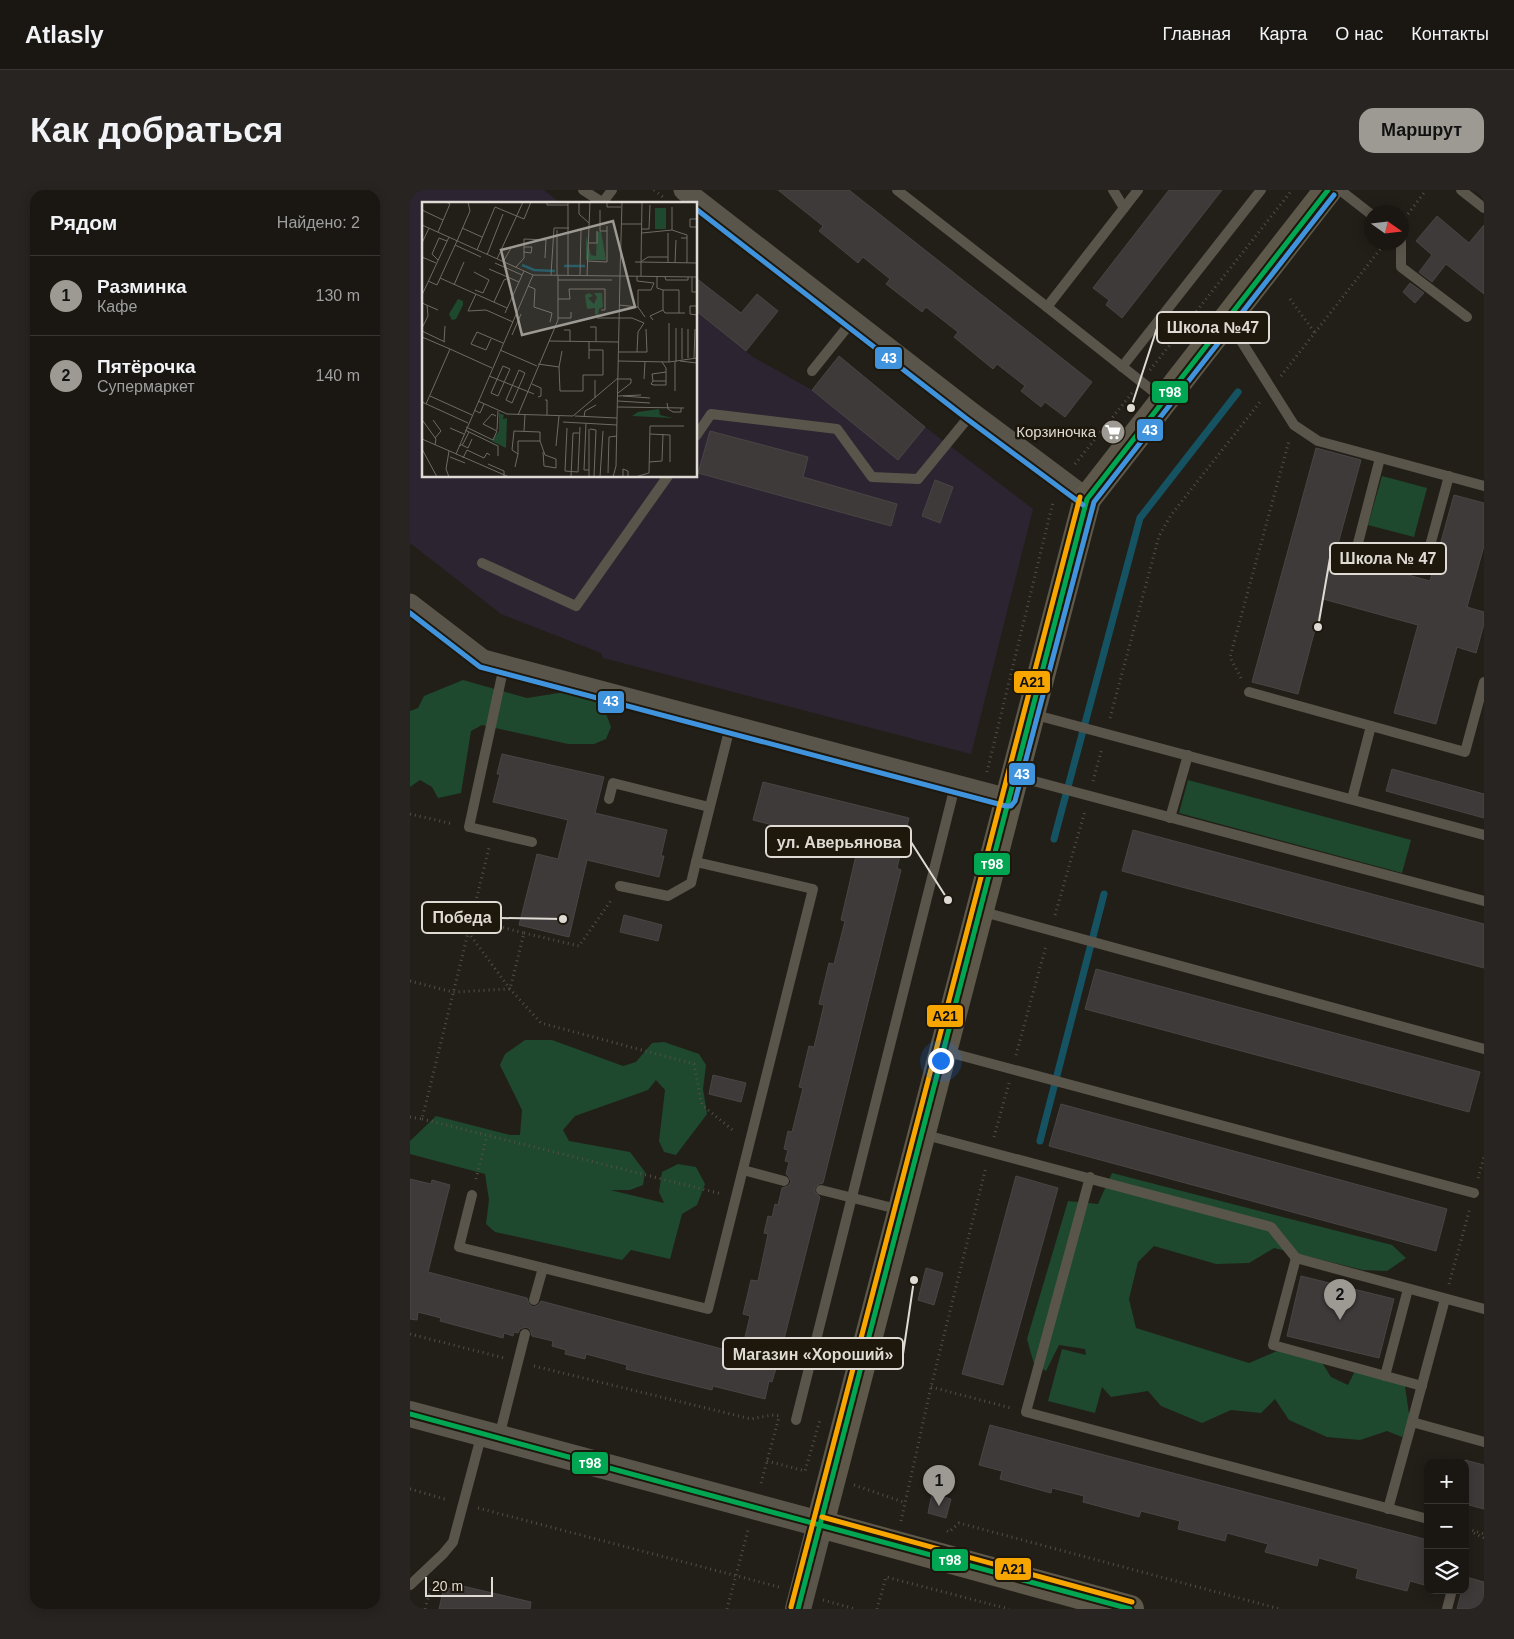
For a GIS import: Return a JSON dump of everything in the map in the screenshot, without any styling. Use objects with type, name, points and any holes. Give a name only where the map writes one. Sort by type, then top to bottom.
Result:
[{"type":"main road","points":[[1130,1609],[820,1524],[1087,499],[1328,190]]},
{"type":"street","points":[[684,190],[972,413],[1087,499]]},
{"type":"street","points":[[410,604],[483,660],[955,786],[1011,788]]},
{"type":"street","points":[[410,1414],[820,1524],[800,1602]]},
{"type":"lane","points":[[583,190],[602,202]]},
{"type":"lane","points":[[605,202],[612,190]]},
{"type":"lane","points":[[897,190],[1164,400]]},
{"type":"lane","points":[[1113,190],[1124,208]]},
{"type":"lane","points":[[1047,307],[1138,190]]},
{"type":"lane","points":[[1122,367],[1261,190]]},
{"type":"lane","points":[[1340,190],[1364,209]]},
{"type":"lane","points":[[1462,190],[1484,208]]},
{"type":"lane","points":[[1401,250],[1401,267],[1467,317]]},
{"type":"lane","points":[[1227,319],[1294,425],[1318,441],[1484,486]]},
{"type":"lane","points":[[812,371],[853,320]]},
{"type":"lane","points":[[698,433],[711,414],[838,429],[872,477],[918,478],[972,413]]},
{"type":"lane","points":[[1380,458],[1357,547],[1425,564],[1449,476]]},
{"type":"lane","points":[[482,562],[576,606],[667,478]]},
{"type":"lane","points":[[504,666],[469,827],[532,842]]},
{"type":"lane","points":[[1249,692],[1465,752],[1484,682]]},
{"type":"lane","points":[[1031,714],[1484,835]]},
{"type":"lane","points":[[1352,799],[1371,726]]},
{"type":"lane","points":[[620,886],[668,896],[691,883],[730,727]]},
{"type":"lane","points":[[1170,818],[1188,755]]},
{"type":"lane","points":[[609,799],[613,783],[709,807]]},
{"type":"lane","points":[[796,1420],[955,786]]},
{"type":"lane","points":[[1011,788],[1089,796],[1484,901]]},
{"type":"lane","points":[[472,1195],[459,1247],[708,1309],[813,889],[696,862]]},
{"type":"lane","points":[[979,910],[1484,1049]]},
{"type":"lane","points":[[943,1050],[1474,1193]]},
{"type":"lane","points":[[922,1133],[1271,1227],[1296,1258],[1484,1309]]},
{"type":"lane","points":[[743,1170],[784,1181]]},
{"type":"lane","points":[[1090,1177],[1026,1412],[1424,1518]]},
{"type":"lane","points":[[821,1190],[902,1210]]},
{"type":"lane","points":[[1296,1258],[1273,1345],[1422,1386]]},
{"type":"lane","points":[[534,1300],[543,1268]]},
{"type":"lane","points":[[1386,1376],[1408,1289]]},
{"type":"lane","points":[[1388,1508],[1445,1299]]},
{"type":"lane","points":[[410,1585],[453,1542],[462,1504],[518,1362],[526,1334]]},
{"type":"lane","points":[[1412,1422],[1484,1442]]},
{"type":"lane","points":[[1447,1609],[1451,1594]]},
{"type":"path","points":[[1409,213],[1426,190]]},
{"type":"path","points":[[900,1524],[990,1152],[1160,536],[1171,515],[1380,250]]},
{"type":"path","points":[[1290,299],[1315,333]]},
{"type":"path","points":[[1249,692],[1230,657],[1294,425]]},
{"type":"path","points":[[410,814],[469,827]]},
{"type":"path","points":[[422,1120],[493,833]]},
{"type":"path","points":[[471,919],[579,946],[620,886]]},
{"type":"path","points":[[468,932],[510,989],[542,1023],[694,1064],[702,1105],[750,1143]]},
{"type":"path","points":[[510,989],[524,933]]},
{"type":"path","points":[[410,981],[453,992],[510,989]]},
{"type":"path","points":[[410,1117],[736,1198]]},
{"type":"path","points":[[472,1195],[487,1136]]},
{"type":"path","points":[[1445,1299],[1484,1157]]},
{"type":"path","points":[[410,1334],[751,1419],[772,1415],[796,1420]]},
{"type":"path","points":[[932,1387],[1026,1412]]},
{"type":"path","points":[[766,1461],[805,1471],[817,1426],[821,1418]]},
{"type":"path","points":[[849,1483],[906,1503]]},
{"type":"path","points":[[410,1489],[726,1572],[800,1602],[855,1609]]},
{"type":"path","points":[[901,1519],[911,1522]]},
{"type":"path","points":[[940,1529],[949,1532],[959,1523],[1280,1609]]},
{"type":"path","points":[[1469,1530],[1484,1534]]},
{"type":"path","points":[[1469,1530],[1484,1538]]},
{"type":"path","points":[[877,1609],[886,1577],[1009,1609]]},
{"type":"shaded area","points":[[410,190],[544,190],[559,202],[422,202],[422,478],[698,478],[698,314],[753,357],[812,390],[839,356],[925,427],[1033,509],[971,754],[603,658],[601,653],[501,614],[410,543]]},
{"type":"green space","points":[[1382,476],[1427,488],[1414,537],[1368,525]]},
{"type":"green space","points":[[463,680],[527,698],[578,690],[602,703],[611,727],[606,739],[594,744],[568,744],[482,725],[471,731],[461,793],[438,798],[432,787],[420,780],[410,787],[410,711],[418,708],[424,696]]},
{"type":"green space","points":[[1188,780],[1411,840],[1402,873],[1179,813]]},
{"type":"green space","points":[[525,1040],[552,1040],[623,1066],[636,1062],[652,1043],[664,1042],[699,1054],[706,1065],[703,1089],[707,1114],[676,1155],[664,1152],[659,1141],[665,1090],[656,1080],[648,1090],[575,1116],[563,1130],[569,1141],[630,1152],[645,1172],[643,1185],[630,1190],[610,1190],[664,1203],[659,1192],[662,1172],[678,1164],[696,1167],[705,1184],[697,1205],[682,1214],[670,1259],[631,1250],[622,1260],[495,1232],[486,1224],[489,1200],[485,1174],[410,1154],[410,1141],[436,1116],[510,1135],[520,1135],[522,1110],[500,1065],[505,1054]]},
{"type":"green space","points":[[1112,1173],[1392,1245],[1406,1258],[1387,1271],[1363,1270],[1274,1248],[1249,1263],[1216,1264],[1154,1246],[1138,1262],[1129,1299],[1136,1328],[1249,1363],[1289,1346],[1316,1353],[1331,1377],[1348,1385],[1358,1365],[1405,1386],[1410,1421],[1402,1437],[1387,1431],[1360,1440],[1327,1437],[1289,1420],[1275,1399],[1261,1413],[1231,1410],[1202,1423],[1161,1406],[1148,1391],[1111,1397],[1102,1387],[1095,1413],[1048,1401],[1062,1349],[1086,1355],[1085,1349],[1059,1345],[1046,1371],[1034,1364],[1027,1339],[1068,1201],[1098,1204]]},
{"type":"building","points":[[778,190],[849,190],[1092,382],[1065,417],[1045,402],[1041,407],[1021,391],[1025,386],[997,364],[993,369],[954,337],[958,332],[926,307],[922,312],[886,284],[890,279],[863,257],[858,263],[819,231],[823,226]]},
{"type":"building","points":[[1169,190],[1222,190],[1122,318],[1106,305],[1109,300],[1093,288]]},
{"type":"building","points":[[1437,216],[1469,243],[1484,225],[1484,294],[1446,264],[1432,282],[1419,272],[1432,255],[1416,241]]},
{"type":"building","points":[[698,280],[741,313],[757,294],[778,311],[746,351],[698,313]]},
{"type":"building","points":[[1410,283],[1424,293],[1415,303],[1403,292]]},
{"type":"building","points":[[839,356],[925,427],[898,460],[812,390]]},
{"type":"building","points":[[710,431],[808,457],[803,477],[897,504],[891,526],[698,473]]},
{"type":"building","points":[[1316,448],[1361,460],[1335,555],[1430,581],[1454,495],[1484,503],[1484,546],[1467,607],[1484,612],[1484,624],[1476,653],[1457,647],[1436,724],[1394,713],[1418,625],[1323,599],[1298,694],[1252,682]]},
{"type":"building","points":[[935,480],[953,487],[940,523],[922,516]]},
{"type":"building","points":[[502,754],[604,777],[595,813],[667,830],[661,856],[664,856],[659,877],[587,860],[569,937],[519,925],[537,854],[558,859],[568,820],[493,802],[500,774],[497,774]]},
{"type":"building","points":[[1392,769],[1484,794],[1484,818],[1386,791]]},
{"type":"building","points":[[763,782],[909,818],[897,868],[901,870],[823,1183],[815,1188],[815,1192],[820,1197],[781,1351],[772,1382],[769,1381],[765,1399],[713,1386],[712,1390],[626,1369],[627,1365],[586,1354],[585,1359],[565,1354],[566,1350],[552,1346],[553,1341],[532,1336],[530,1329],[526,1327],[520,1329],[518,1333],[514,1332],[513,1336],[504,1333],[503,1338],[440,1321],[441,1318],[418,1312],[417,1320],[410,1319],[410,1179],[431,1184],[432,1180],[450,1185],[428,1272],[527,1298],[529,1304],[533,1307],[541,1301],[741,1354],[750,1316],[743,1314],[751,1280],[758,1281],[768,1234],[764,1233],[768,1216],[772,1217],[775,1204],[778,1205],[782,1188],[788,1186],[791,1182],[786,1174],[789,1162],[785,1161],[788,1150],[784,1149],[788,1131],[792,1132],[803,1088],[799,1087],[809,1046],[814,1047],[824,1005],[819,1004],[829,963],[834,964],[845,921],[841,920],[857,851],[795,836],[796,831],[753,820]]},
{"type":"building","points":[[1133,830],[1484,924],[1484,968],[1122,871]]},
{"type":"building","points":[[624,915],[662,925],[658,941],[620,932]]},
{"type":"building","points":[[1096,969],[1480,1072],[1469,1112],[1085,1009]]},
{"type":"building","points":[[713,1075],[746,1083],[741,1102],[709,1094]]},
{"type":"building","points":[[1061,1104],[1447,1209],[1436,1251],[1049,1146]]},
{"type":"building","points":[[1016,1176],[1058,1188],[1003,1385],[962,1374]]},
{"type":"building","points":[[926,1268],[943,1273],[934,1305],[918,1300]]},
{"type":"building","points":[[1301,1276],[1394,1299],[1379,1358],[1287,1336]]},
{"type":"building","points":[[990,1425],[1424,1539],[1424,1585],[1410,1581],[1407,1591],[1356,1578],[1358,1569],[1319,1558],[1317,1566],[1265,1552],[1268,1544],[1227,1533],[1225,1541],[1178,1529],[1180,1521],[1141,1511],[1139,1517],[1083,1502],[1084,1496],[1052,1488],[1051,1493],[1000,1479],[1002,1471],[979,1465]]},
{"type":"building","points":[[1469,1461],[1484,1465],[1484,1509],[1469,1505]]},
{"type":"building","points":[[932,1494],[951,1499],[946,1518],[928,1513]]},
{"type":"building","points":[[1469,1578],[1484,1582],[1484,1609],[1457,1609],[1461,1594],[1469,1594]]},
{"type":"building","points":[[454,1584],[531,1602],[530,1609],[439,1609],[444,1587],[453,1589]]},
{"type":"waterway","points":[[1054,839],[1140,518],[1238,392]]},
{"type":"waterway","points":[[1040,1141],[1104,894]]},
{"type":"transit line","name":"т98","points":[[798,1609],[1087,499],[1328,190]]},
{"type":"transit line","name":"43","points":[[410,613],[480,667],[1011,806],[1015,801],[1094,502],[1334,195]]},
{"type":"transit line","name":"43","points":[[698,211],[967,419],[1083,505]]},
{"type":"transit line","name":"А21","points":[[791,1607],[1080,497]]},
{"type":"transit line","name":"т98","points":[[410,1414],[1130,1609]]},
{"type":"transit line","name":"А21","points":[[822,1517],[1132,1602]]},
{"type":"place","name":"Школа №47","points":[[1131,408]]},
{"type":"place","name":"Корзиночка","points":[[1113,432]]},
{"type":"place","name":"Школа № 47","points":[[1318,627]]},
{"type":"place","name":"ул. Аверьянова","points":[[948,900]]},
{"type":"place","name":"Победа","points":[[563,919]]},
{"type":"place","name":"Магазин «Хороший»","points":[[914,1280]]},
{"type":"place","name":"Пятёрочка","points":[[1340,1320]]},
{"type":"place","name":"Разминка","points":[[939,1506]]}]
